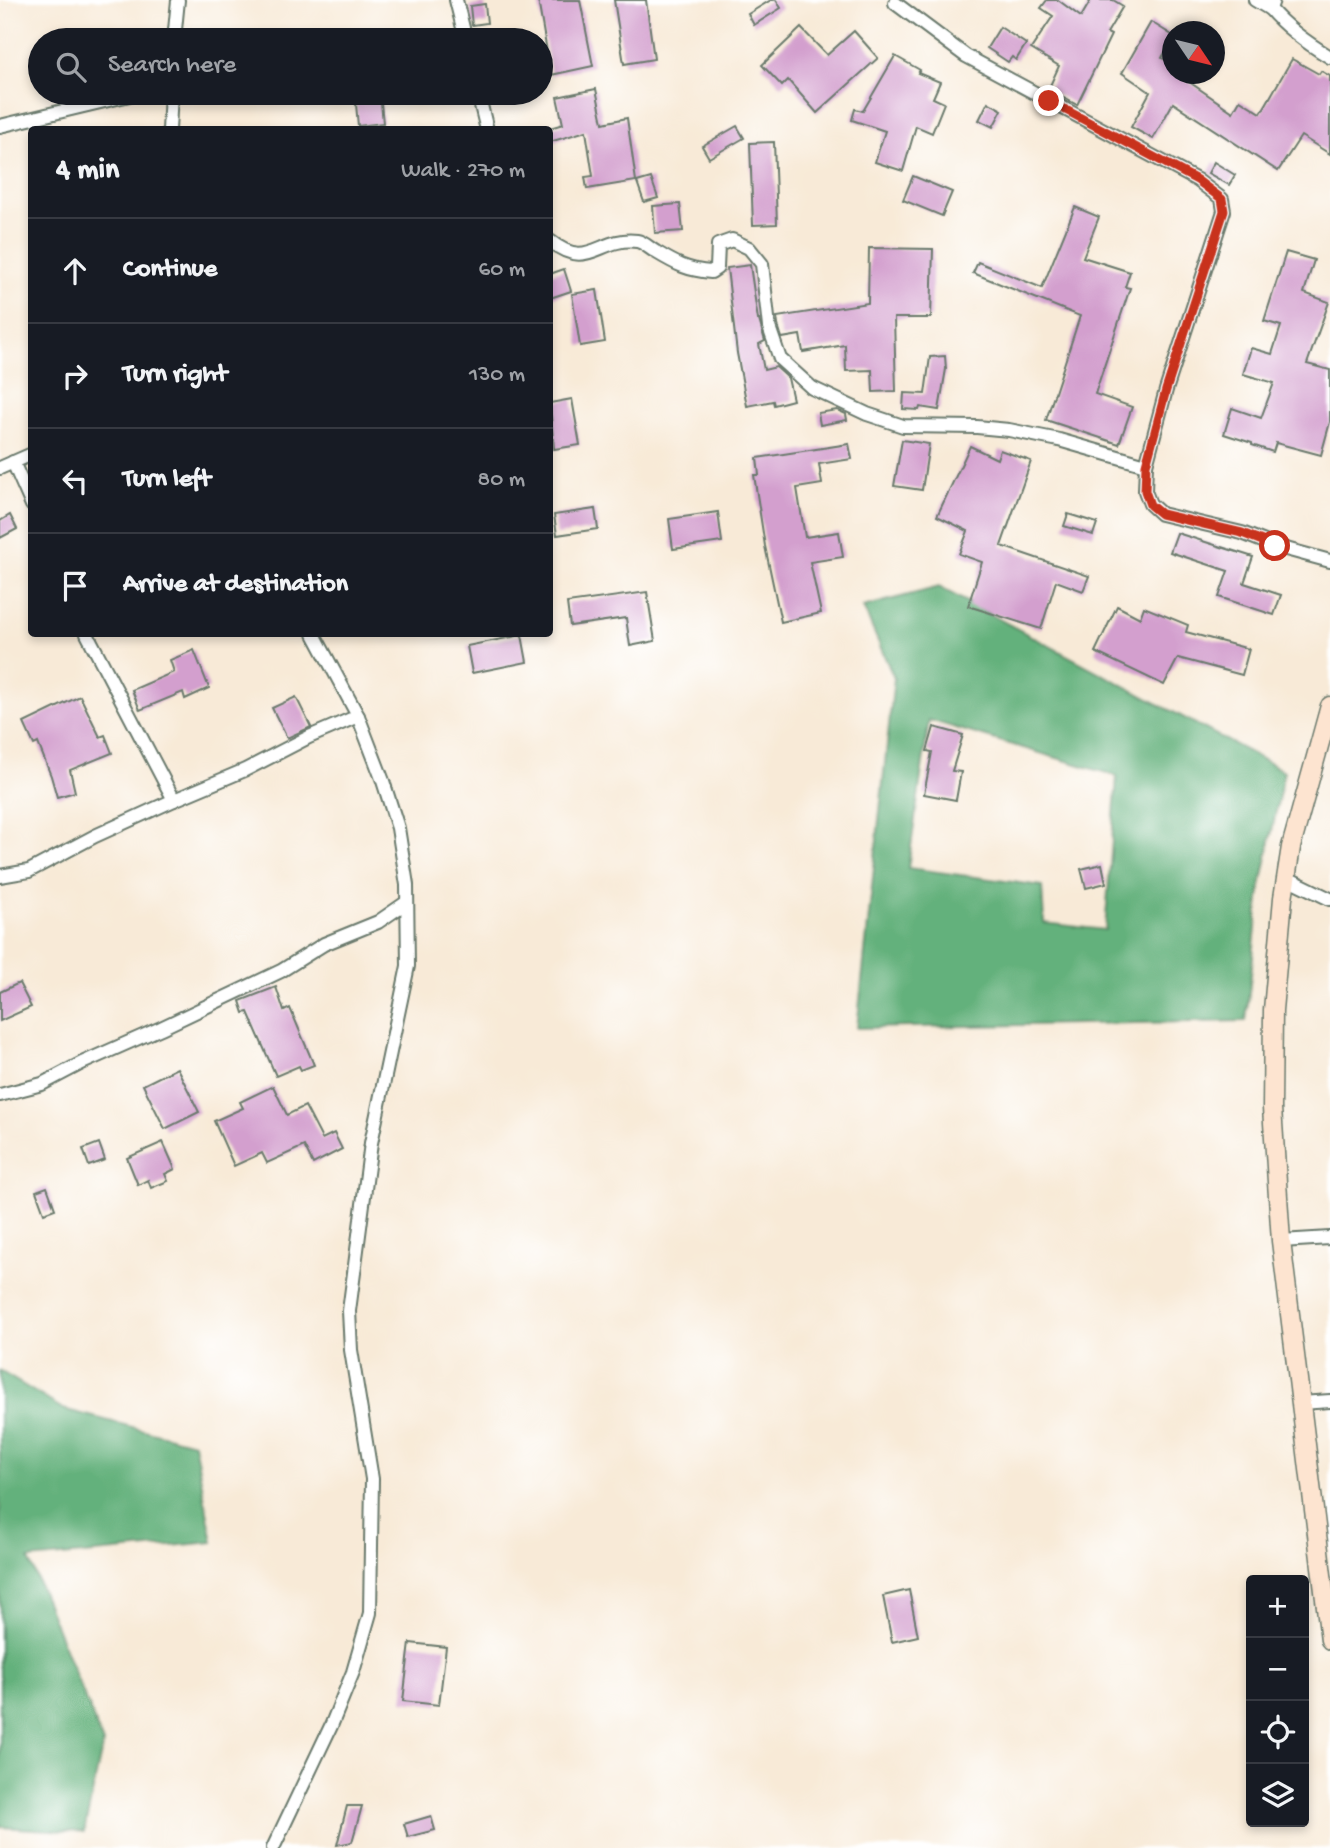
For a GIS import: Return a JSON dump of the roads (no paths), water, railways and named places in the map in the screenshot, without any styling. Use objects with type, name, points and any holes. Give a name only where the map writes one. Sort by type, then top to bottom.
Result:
[{"type":"main road","points":[[1330,706],[1291,847],[1273,1010],[1272,1108],[1281,1241],[1330,1640]]},
{"type":"street","points":[[175,28],[178,0]]},
{"type":"street","points":[[456,0],[463,28]]},
{"type":"street","points":[[890,2],[899,5],[909,0]]},
{"type":"street","points":[[1255,0],[1272,4],[1296,35],[1330,57]]},
{"type":"street","points":[[890,2],[966,55],[1197,180],[1222,199],[1224,211],[1166,390],[1146,465],[1145,491],[1150,505],[1161,514],[1242,533],[1275,546],[1330,561]]},
{"type":"street","points":[[0,126],[88,105]]},
{"type":"street","points":[[169,126],[170,105]]},
{"type":"street","points":[[481,105],[486,126]]},
{"type":"street","points":[[553,244],[563,252],[575,255],[616,243],[637,241],[681,267],[711,272],[717,268],[718,245],[732,240],[748,248],[762,264],[769,327],[780,359],[812,388],[867,414],[904,426],[1009,430],[1059,440],[1146,465]]},
{"type":"street","points":[[0,468],[28,456]]},
{"type":"street","points":[[13,462],[28,496]]},
{"type":"street","points":[[90,637],[174,800]]},
{"type":"street","points":[[273,1848],[331,1726],[353,1672],[370,1613],[372,1479],[351,1350],[349,1311],[371,1143],[408,966],[407,885],[398,828],[358,716],[316,637]]},
{"type":"street","points":[[0,876],[29,870],[358,716]]},
{"type":"street","points":[[1287,878],[1330,899]]},
{"type":"street","points":[[0,1095],[42,1084],[281,971],[324,944],[378,922],[407,902]]},
{"type":"street","points":[[1281,1241],[1330,1238]]},
{"type":"street","points":[[1301,1403],[1330,1401]]}]
